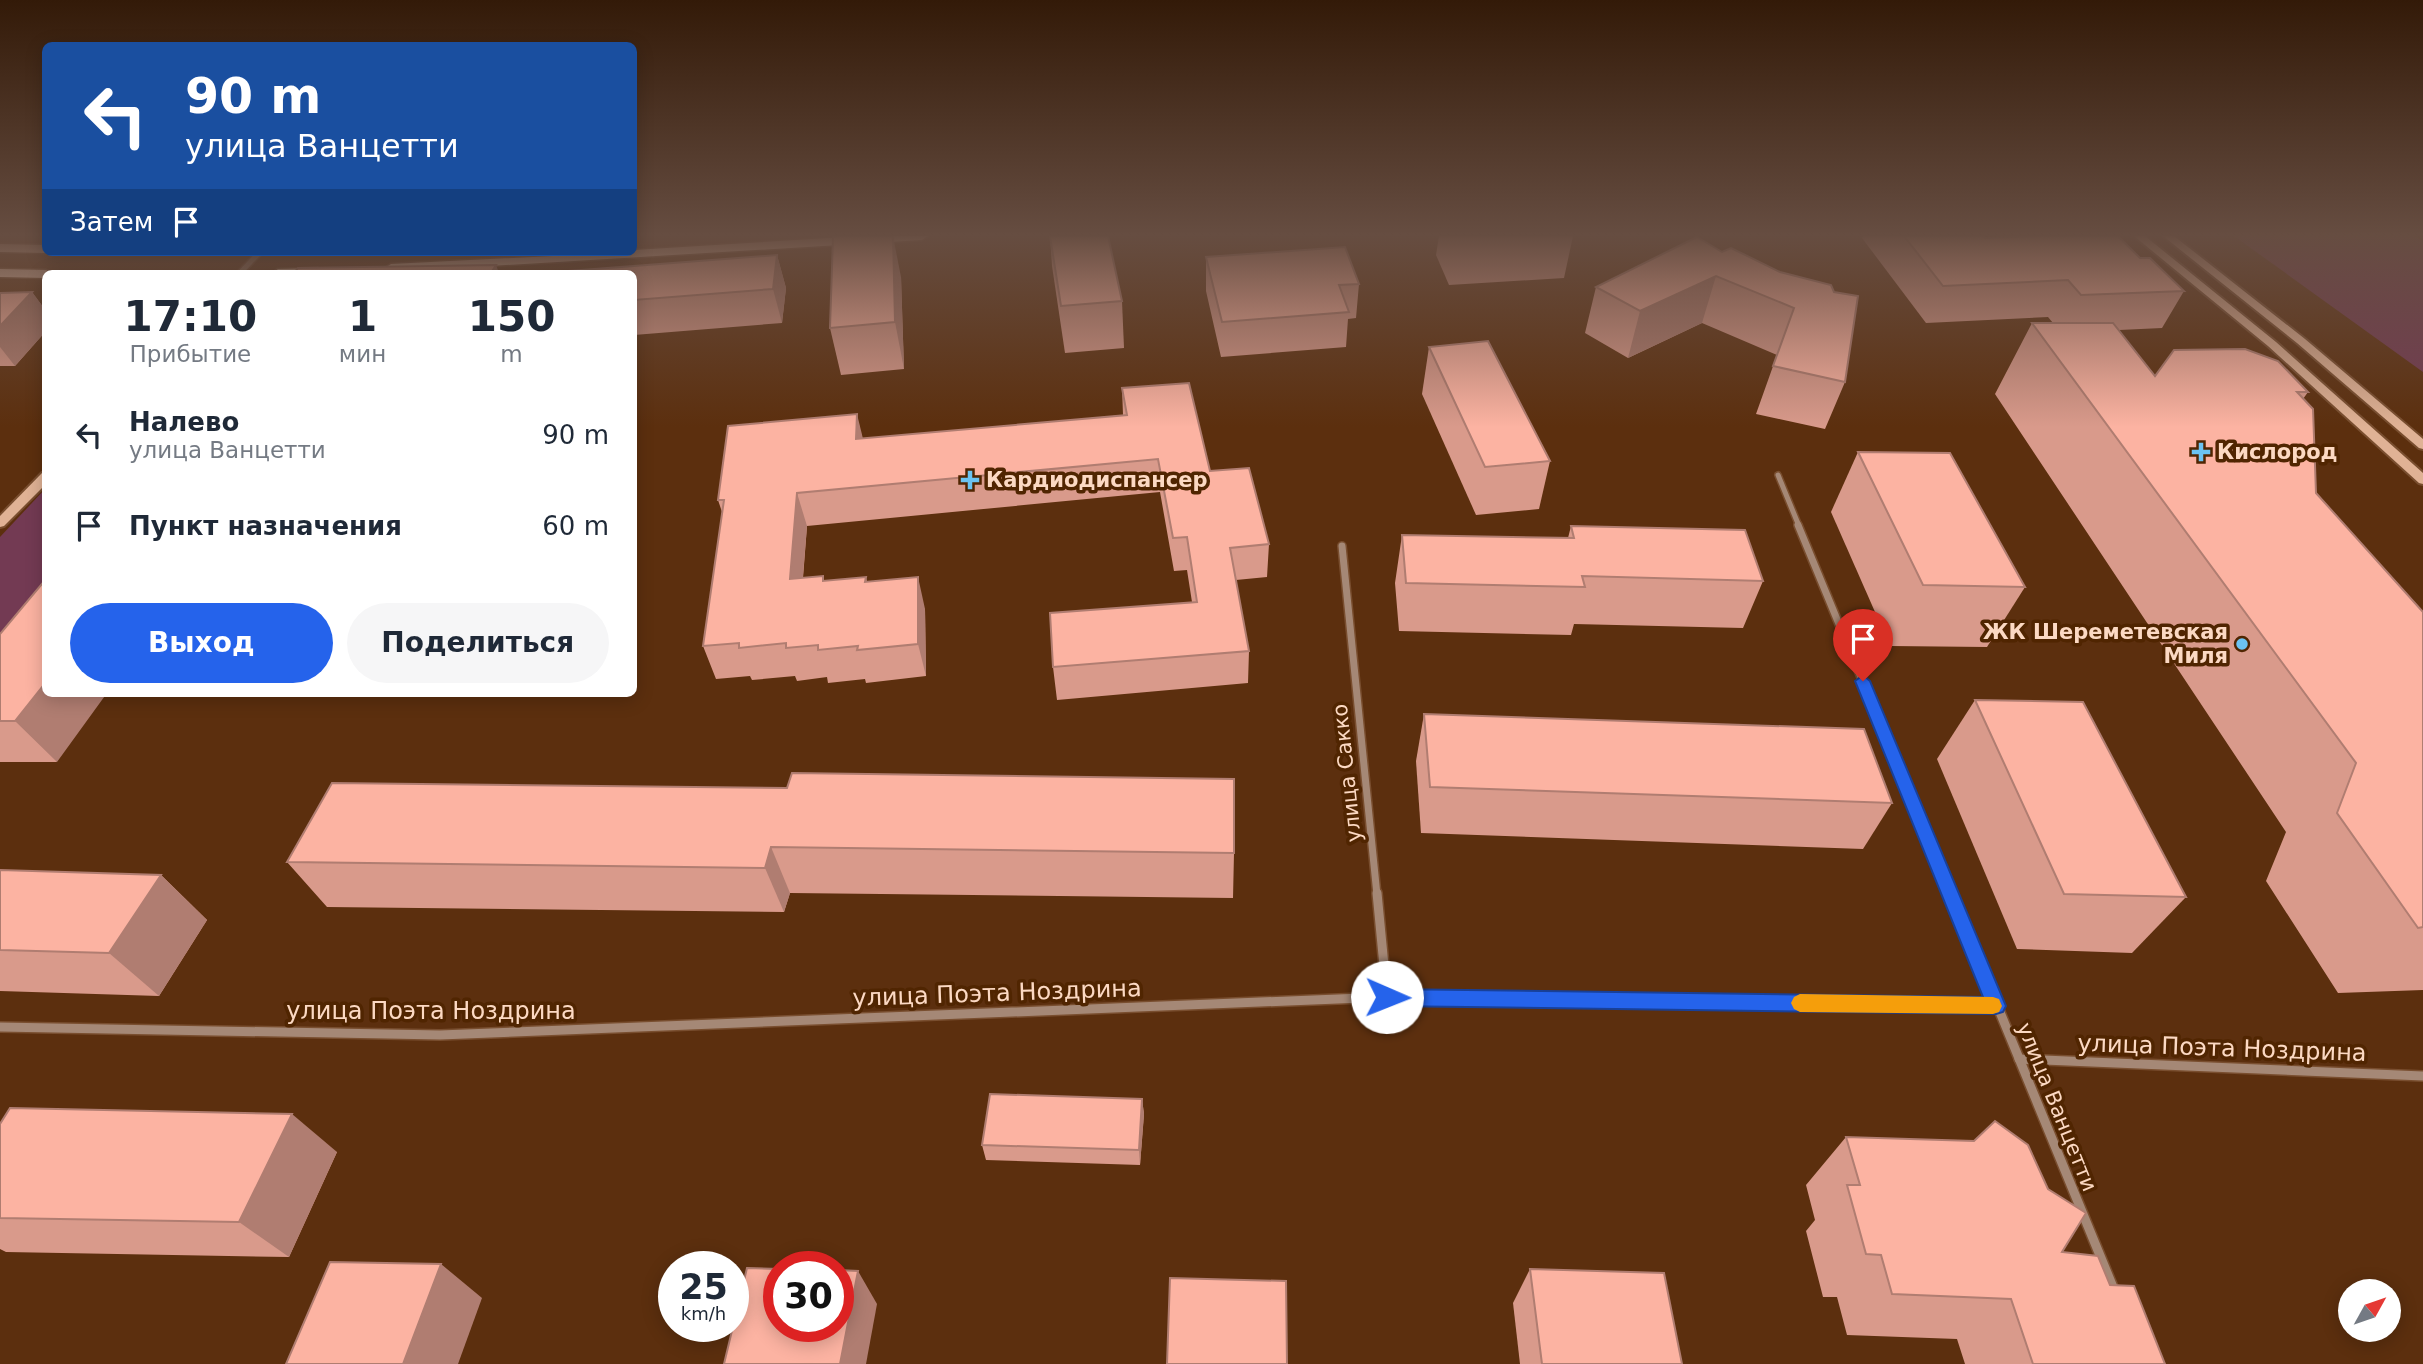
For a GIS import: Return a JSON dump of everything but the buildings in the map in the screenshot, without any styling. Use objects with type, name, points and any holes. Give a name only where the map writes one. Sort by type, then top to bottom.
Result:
[{"type":"street","points":[[2217,300],[2272,344],[2423,480]]},
{"type":"street","points":[[2249,300],[2423,445]]},
{"type":"street","name":"улица Ванцетти","points":[[1778,475],[2120,1305]]},
{"type":"street","points":[[0,523],[42,480]]},
{"type":"street","name":"улица Сакко","points":[[1342,546],[1387,997]]},
{"type":"street","name":"улица Поэта Ноздрина","points":[[0,1027],[439,1035],[1387,997],[1996,1006]]},
{"type":"street","name":"улица Поэта Ноздрина","points":[[2019,1059],[2423,1076]]},
{"type":"shaded area","points":[[2322,300],[2423,300],[2423,372]]},
{"type":"shaded area","points":[[42,492],[42,595],[0,644],[0,537]]},
{"type":"slow traffic","points":[[1800,1003],[1993,1006]]},
{"type":"place","name":"Кислород","points":[[2201,452]]},
{"type":"place","name":"Кардиодиспансер","points":[[970,480]]},
{"type":"place","name":"ЖК Шереметевская Миля","points":[[2242,644]]},
{"type":"route","points":[[1387,997],[1996,1006],[1863,681]]}]
